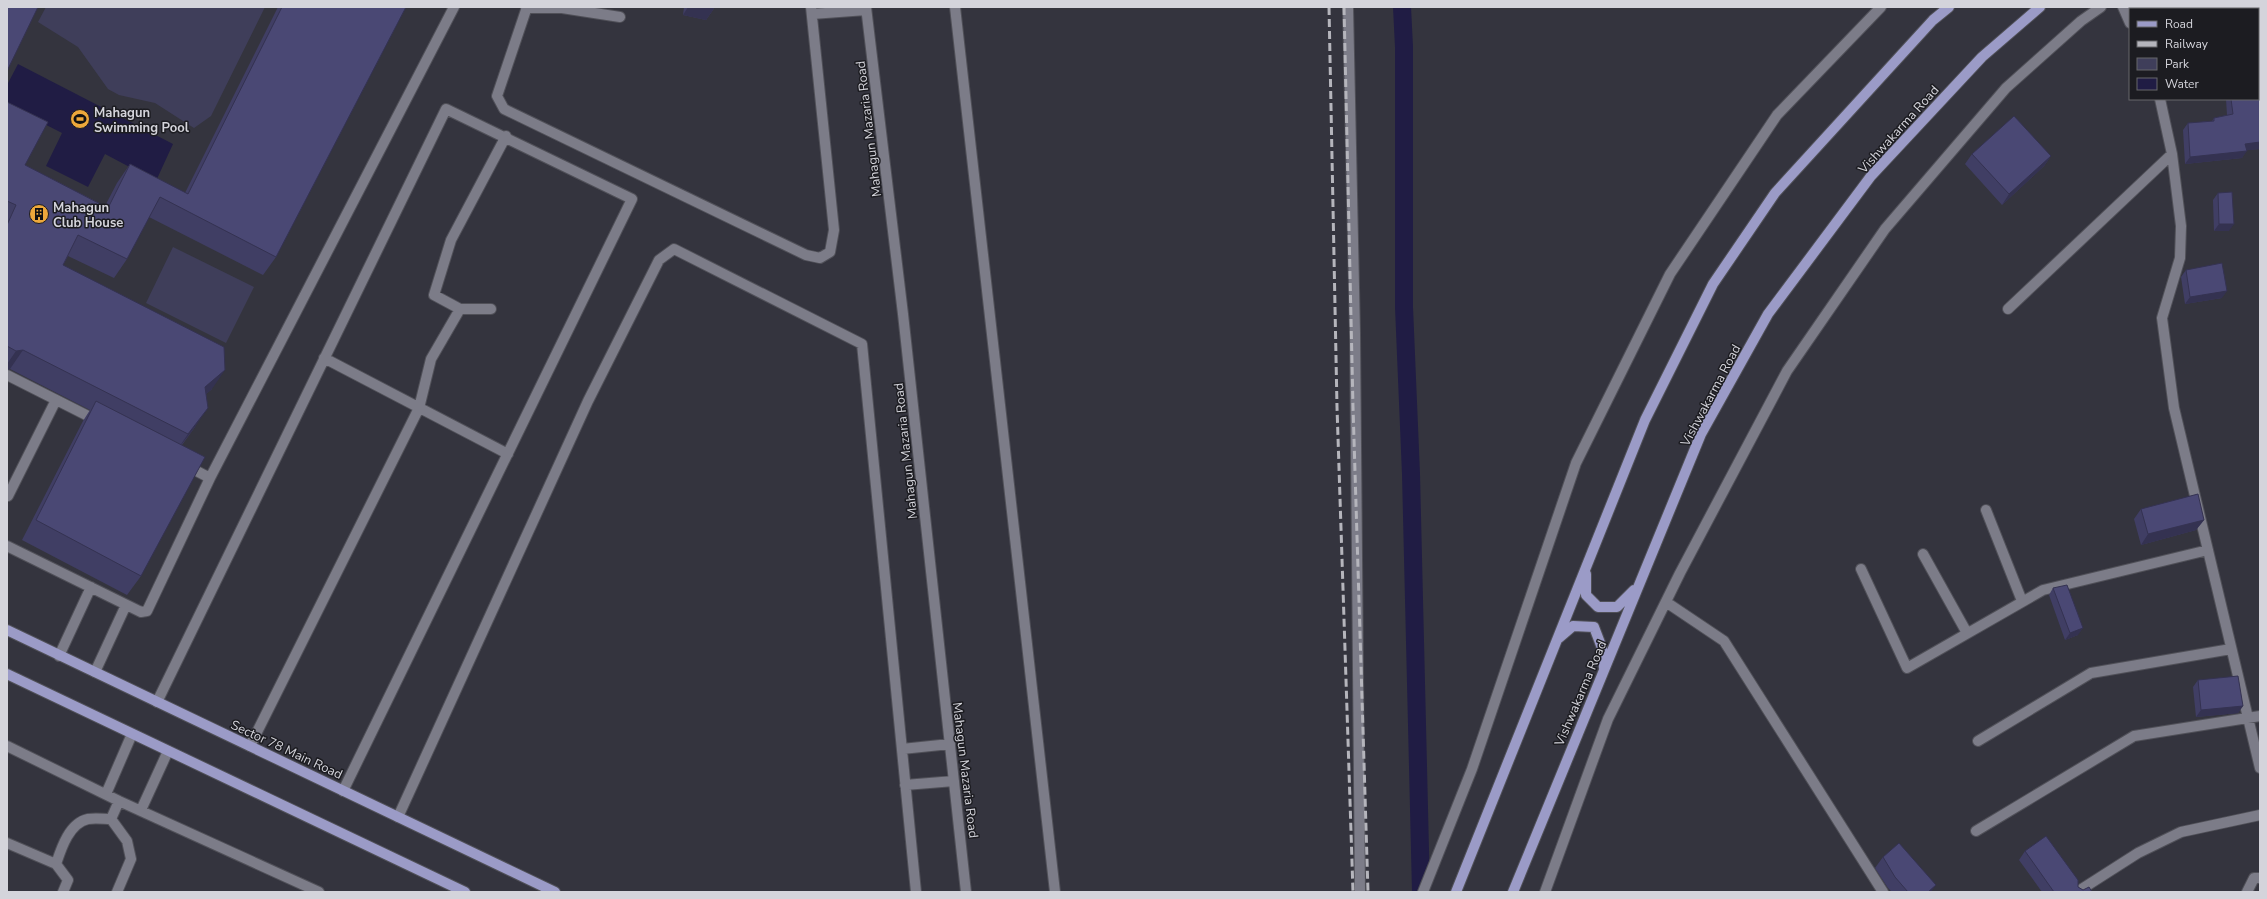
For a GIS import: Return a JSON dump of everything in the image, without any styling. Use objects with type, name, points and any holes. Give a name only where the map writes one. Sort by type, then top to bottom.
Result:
[{"type":"main road","points":[[1456,892],[1645,420],[1713,284],[1775,193],[1933,20],[1949,7]]},
{"type":"main road","name":"Vishwakarma Road","points":[[1513,892],[1701,434],[1768,314],[1871,176],[1982,57],[2040,7]]},
{"type":"main road","points":[[1586,568],[1586,595],[1598,607],[1617,607],[1637,587]]},
{"type":"main road","points":[[1557,639],[1573,626],[1594,627],[1602,648],[1604,669]]},
{"type":"main road","name":"Sector 78 Main Road","points":[[7,630],[555,892]]},
{"type":"main road","points":[[7,674],[453,889],[466,892]]},
{"type":"street","points":[[7,546],[143,613],[146,611],[210,478],[454,7]]},
{"type":"street","points":[[620,17],[562,8],[526,7],[496,96],[504,109],[806,255],[820,258],[830,252],[834,230],[811,11],[866,9]]},
{"type":"street","points":[[955,7],[1055,892]]},
{"type":"street","points":[[1348,7],[1355,325],[1360,892]]},
{"type":"street","points":[[1423,892],[1472,769],[1576,463],[1670,274],[1776,115],[1881,7]]},
{"type":"street","points":[[1545,892],[1608,719],[1666,602],[1787,371],[1885,229],[2006,88],[2081,22],[2101,7]]},
{"type":"street","points":[[2123,7],[2129,21]]},
{"type":"street","name":"Mahagun Mazaria Road","points":[[866,9],[904,322],[966,892]]},
{"type":"street","points":[[2160,100],[2172,154],[2180,226],[2180,258],[2162,318],[2174,408],[2260,768]]},
{"type":"street","points":[[156,702],[446,109],[506,136],[632,199],[343,791]]},
{"type":"street","points":[[491,309],[460,309],[434,295],[452,240],[506,136]]},
{"type":"street","points":[[2008,309],[2172,154]]},
{"type":"street","points":[[398,818],[588,401],[659,260],[674,249],[862,344],[916,892]]},
{"type":"street","points":[[250,746],[419,408],[432,359],[460,309]]},
{"type":"street","points":[[324,358],[508,454]]},
{"type":"street","points":[[7,375],[106,425]]},
{"type":"street","points":[[8,496],[56,400]]},
{"type":"street","points":[[176,461],[210,478]]},
{"type":"street","points":[[1986,510],[2022,602]]},
{"type":"street","points":[[1861,569],[1907,668],[2043,590],[2208,550]]},
{"type":"street","points":[[1923,554],[1967,633]]},
{"type":"street","points":[[59,656],[91,587]]},
{"type":"street","points":[[1666,602],[1724,640],[1883,892]]},
{"type":"street","points":[[95,672],[126,605]]},
{"type":"street","points":[[1978,741],[2091,673],[2232,648]]},
{"type":"street","points":[[1976,831],[2134,736],[2248,716],[2260,716]]},
{"type":"street","points":[[106,794],[132,734]]},
{"type":"street","points":[[902,749],[950,744]]},
{"type":"street","points":[[7,746],[119,801],[319,892]]},
{"type":"street","points":[[141,810],[168,751]]},
{"type":"street","points":[[905,785],[954,782]]},
{"type":"street","points":[[111,819],[119,801]]},
{"type":"street","points":[[2077,892],[2138,853],[2181,832],[2260,815]]},
{"type":"street","points":[[56,864],[60,850],[68,835],[77,825],[88,819],[111,819]]},
{"type":"street","points":[[111,819],[127,841],[131,858],[117,892]]},
{"type":"street","points":[[7,843],[56,864],[68,880],[63,892]]},
{"type":"street","points":[[2247,892],[2254,878],[2260,878]]},
{"type":"green space","points":[[46,7],[265,7],[211,116],[194,128],[155,103],[119,95],[108,89],[78,47],[38,22]]},
{"type":"green space","points":[[173,247],[254,287],[226,343],[146,303]]},
{"type":"water","name":"Mahagun Swimming Pool","points":[[18,64],[173,144],[156,181],[105,154],[88,187],[46,166],[62,133],[7,105],[7,85]]},
{"type":"building","points":[[7,7],[38,7],[7,71]]},
{"type":"building","points":[[282,7],[406,7],[276,257],[160,197],[127,259],[78,235],[63,265],[224,347],[225,370],[205,387],[208,408],[188,434],[23,350],[16,351],[7,346],[7,225],[16,205],[7,201],[7,102],[48,122],[25,165],[108,208],[130,164],[188,194]]},
{"type":"building","points":[[2148,7],[2196,8],[2148,8]]},
{"type":"building","points":[[2260,77],[2260,142],[2245,144],[2247,151],[2190,157],[2188,123],[2214,121],[2214,118],[2233,114],[2231,100],[2259,100]]},
{"type":"building","points":[[2014,116],[2051,156],[2009,194],[1972,154]]},
{"type":"building","points":[[2232,192],[2234,224],[2219,224],[2218,193]]},
{"type":"building","points":[[2222,263],[2227,291],[2190,297],[2186,270]]},
{"type":"building","points":[[96,401],[205,457],[141,576],[36,520]]},
{"type":"building","points":[[2198,494],[2204,520],[2148,534],[2141,509]]},
{"type":"building","points":[[2067,585],[2083,628],[2070,633],[2053,588]]},
{"type":"building","points":[[2238,676],[2243,706],[2201,710],[2198,680]]},
{"type":"building","points":[[2046,836],[2078,880],[2078,887],[2083,890],[2089,887],[2092,892],[2054,892],[2025,851]]},
{"type":"building","points":[[1899,843],[1936,885],[1928,892],[1908,892],[1895,877],[1883,857]]},
{"type":"waterway","points":[[1402,7],[1404,47],[1404,307],[1411,474],[1421,892]]},
{"type":"railway","points":[[1329,7],[1337,407],[1353,892]]},
{"type":"railway","points":[[1344,7],[1353,407],[1368,892]]},
{"type":"place","name":"Mahagun Swimming Pool","points":[[80,119]]},
{"type":"place","name":"Mahagun Club House","points":[[39,214]]}]
